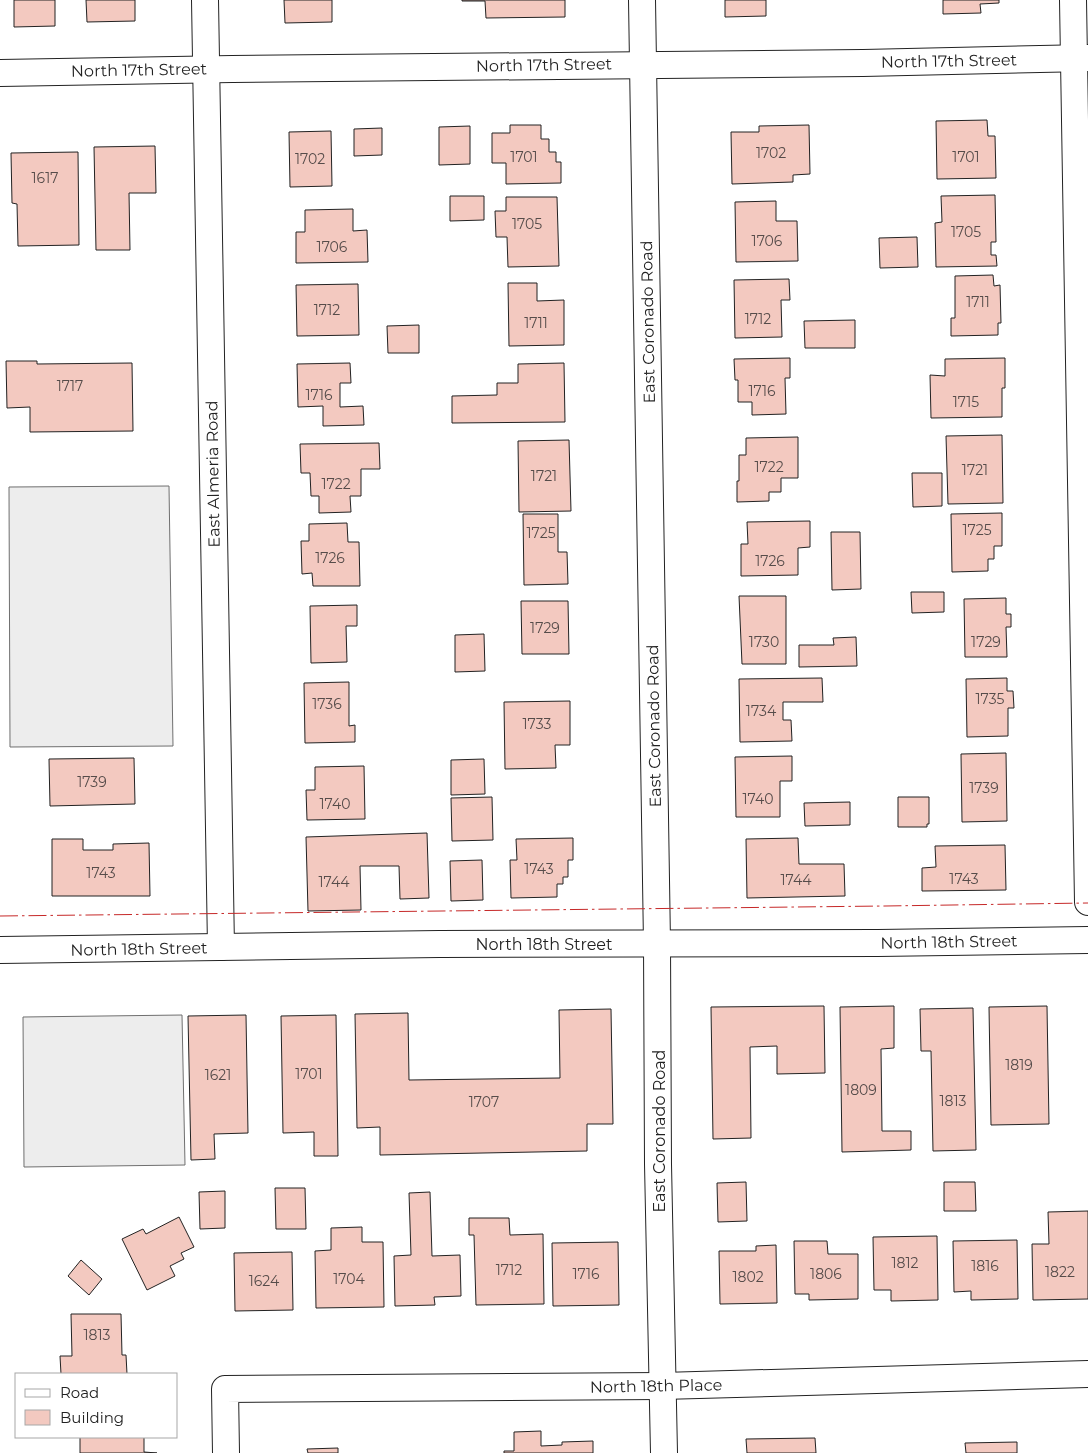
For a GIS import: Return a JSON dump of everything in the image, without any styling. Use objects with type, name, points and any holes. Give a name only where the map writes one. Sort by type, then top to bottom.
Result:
[{"type":"street","name":"East Almeria Road","points":[[205,0],[221,948]]},
{"type":"street","name":"East Coronado Road","points":[[642,0],[657,944],[658,1164],[664,1453]]},
{"type":"street","points":[[1073,0],[1081,58],[1088,902]]},
{"type":"street","name":"North 17th Street","points":[[0,73],[206,69],[853,63],[1081,58]]},
{"type":"street","name":"North 18th Street","points":[[0,950],[439,944],[878,943],[1088,940]]},
{"type":"street","name":"North 18th Place","points":[[226,1453],[225,1389],[662,1386],[1088,1374]]},
{"type":"shaded area","points":[[169,486],[173,746],[10,747],[9,487]]},
{"type":"shaded area","points":[[182,1015],[185,1165],[24,1167],[23,1017]]},
{"type":"building","points":[[14,0],[55,0],[55,26],[14,27]]},
{"type":"building","points":[[86,0],[135,0],[135,21],[87,22]]},
{"type":"building","points":[[284,0],[332,0],[332,22],[285,23]]},
{"type":"building","points":[[462,0],[565,0],[565,17],[486,18],[485,1]]},
{"type":"building","points":[[725,0],[766,0],[766,16],[725,17]]},
{"type":"building","points":[[943,0],[999,0],[999,3],[980,4],[981,13],[943,14]]},
{"type":"building","points":[[987,120],[988,136],[995,136],[996,178],[937,179],[936,121]]},
{"type":"building","points":[[510,125],[541,125],[541,139],[549,139],[549,152],[556,152],[556,162],[561,162],[561,183],[506,184],[506,163],[492,163],[492,133],[510,133]]},
{"type":"building","points":[[809,125],[810,174],[793,175],[793,182],[732,184],[731,132],[759,132],[759,126]]},
{"type":"building","points":[[470,126],[470,164],[439,165],[439,127]]},
{"type":"building","points":[[382,128],[382,155],[354,156],[354,129]]},
{"type":"building","points":[[331,131],[332,186],[290,187],[289,132]]},
{"type":"building","points":[[155,146],[156,193],[129,193],[130,250],[96,250],[94,147]]},
{"type":"building","points":[[78,152],[79,245],[18,246],[17,204],[12,203],[11,153]]},
{"type":"building","points":[[995,195],[996,242],[991,242],[991,255],[996,255],[997,266],[936,267],[935,223],[942,222],[941,196]]},
{"type":"building","points":[[450,196],[484,196],[484,220],[450,221]]},
{"type":"building","points":[[506,197],[557,197],[559,266],[508,267],[507,237],[496,237],[495,211],[506,211]]},
{"type":"building","points":[[776,201],[776,221],[797,221],[798,261],[736,262],[735,202]]},
{"type":"building","points":[[353,209],[353,231],[367,230],[368,262],[296,263],[296,232],[305,232],[305,210]]},
{"type":"building","points":[[917,237],[918,267],[880,268],[879,238]]},
{"type":"building","points":[[993,275],[994,286],[1000,285],[1001,323],[998,323],[998,335],[951,336],[951,318],[955,318],[955,276]]},
{"type":"building","points":[[789,279],[790,300],[781,300],[782,337],[735,338],[734,280]]},
{"type":"building","points":[[508,283],[537,283],[537,301],[564,300],[564,345],[509,346]]},
{"type":"building","points":[[358,284],[359,335],[297,336],[296,285]]},
{"type":"building","points":[[855,320],[855,348],[805,348],[804,321]]},
{"type":"building","points":[[419,325],[419,353],[388,353],[387,326]]},
{"type":"building","points":[[790,358],[790,378],[785,378],[786,414],[752,415],[752,402],[738,402],[738,380],[735,380],[734,359]]},
{"type":"building","points":[[1005,358],[1005,388],[1002,388],[1002,417],[931,418],[930,375],[945,376],[945,359]]},
{"type":"building","points":[[6,361],[37,361],[37,364],[132,363],[133,431],[30,432],[30,407],[7,408]]},
{"type":"building","points":[[350,363],[351,383],[340,383],[340,407],[363,406],[364,425],[323,426],[323,406],[298,407],[297,364]]},
{"type":"building","points":[[564,363],[565,422],[452,423],[452,396],[497,395],[497,383],[518,383],[518,364]]},
{"type":"building","points":[[1002,435],[1003,503],[948,504],[946,436]]},
{"type":"building","points":[[798,437],[798,478],[781,478],[781,492],[769,492],[769,501],[737,502],[739,455],[746,455],[746,438]]},
{"type":"building","points":[[569,440],[571,511],[519,512],[518,441]]},
{"type":"building","points":[[379,443],[380,469],[361,469],[361,496],[350,496],[351,512],[319,513],[319,496],[311,496],[310,473],[301,473],[300,444]]},
{"type":"building","points":[[912,473],[942,473],[942,506],[913,507]]},
{"type":"building","points":[[1002,513],[1002,546],[994,546],[994,559],[988,559],[988,571],[952,572],[951,514]]},
{"type":"building","points":[[523,514],[558,514],[558,552],[567,552],[568,584],[524,585]]},
{"type":"building","points":[[810,521],[810,547],[798,548],[798,575],[741,576],[741,544],[748,544],[747,522]]},
{"type":"building","points":[[347,523],[348,542],[359,542],[360,586],[313,586],[312,573],[302,574],[301,541],[309,541],[309,524]]},
{"type":"building","points":[[831,532],[860,532],[861,589],[832,590]]},
{"type":"building","points":[[911,592],[944,592],[944,612],[912,613]]},
{"type":"building","points":[[739,596],[786,596],[786,664],[742,664]]},
{"type":"building","points":[[1006,598],[1006,614],[1011,614],[1011,627],[1006,627],[1007,657],[965,657],[964,599]]},
{"type":"building","points":[[521,601],[568,601],[569,654],[522,654]]},
{"type":"building","points":[[357,605],[357,626],[346,626],[347,662],[311,663],[310,606]]},
{"type":"building","points":[[484,634],[485,671],[455,672],[455,635]]},
{"type":"building","points":[[856,637],[857,666],[799,667],[799,645],[834,645],[833,638]]},
{"type":"building","points":[[822,678],[823,702],[783,702],[783,720],[791,720],[792,741],[740,742],[739,679]]},
{"type":"building","points":[[1007,678],[1007,691],[1013,691],[1014,708],[1008,708],[1008,736],[967,737],[966,679]]},
{"type":"building","points":[[349,682],[349,726],[355,725],[355,742],[305,743],[304,683]]},
{"type":"building","points":[[570,701],[570,745],[555,745],[556,768],[505,769],[504,702]]},
{"type":"building","points":[[1006,753],[1007,821],[962,822],[961,754]]},
{"type":"building","points":[[792,756],[792,781],[780,781],[780,817],[736,817],[735,757]]},
{"type":"building","points":[[134,758],[135,804],[50,806],[49,759]]},
{"type":"building","points":[[484,759],[485,794],[451,795],[451,760]]},
{"type":"building","points":[[364,766],[365,819],[307,820],[306,790],[315,790],[315,767]]},
{"type":"building","points":[[492,797],[493,840],[452,841],[451,798]]},
{"type":"building","points":[[898,797],[929,797],[929,824],[927,824],[927,827],[898,827]]},
{"type":"building","points":[[850,802],[850,825],[805,826],[804,803]]},
{"type":"building","points":[[427,833],[429,898],[400,899],[399,866],[360,866],[361,910],[308,911],[306,837]]},
{"type":"building","points":[[573,838],[573,860],[568,860],[568,877],[563,877],[563,884],[557,884],[557,897],[511,898],[510,860],[517,860],[516,839]]},
{"type":"building","points":[[798,838],[799,864],[844,864],[845,896],[747,898],[746,839]]},
{"type":"building","points":[[52,839],[83,839],[83,850],[113,850],[113,844],[149,843],[150,896],[52,896]]},
{"type":"building","points":[[1005,845],[1006,890],[922,891],[922,868],[936,867],[935,846]]},
{"type":"building","points":[[482,860],[483,900],[451,901],[450,861]]},
{"type":"building","points":[[824,1006],[825,1073],[777,1074],[777,1046],[750,1047],[751,1138],[713,1139],[711,1007]]},
{"type":"building","points":[[894,1006],[894,1048],[881,1049],[882,1131],[911,1131],[911,1150],[842,1152],[840,1007]]},
{"type":"building","points":[[1047,1006],[1049,1124],[991,1125],[989,1007]]},
{"type":"building","points":[[973,1008],[976,1150],[933,1151],[931,1051],[921,1051],[920,1009]]},
{"type":"building","points":[[611,1009],[613,1124],[587,1124],[587,1151],[380,1155],[380,1127],[357,1128],[355,1014],[408,1013],[409,1080],[560,1078],[559,1010]]},
{"type":"building","points":[[246,1015],[248,1133],[214,1134],[215,1159],[191,1160],[188,1016]]},
{"type":"building","points":[[336,1015],[338,1156],[314,1156],[314,1132],[283,1133],[281,1016]]},
{"type":"building","points":[[746,1182],[747,1221],[718,1222],[717,1183]]},
{"type":"building","points":[[944,1182],[975,1182],[976,1211],[944,1211]]},
{"type":"building","points":[[275,1188],[305,1188],[306,1229],[276,1229]]},
{"type":"building","points":[[225,1191],[225,1228],[200,1229],[199,1192]]},
{"type":"building","points":[[430,1192],[432,1256],[460,1255],[461,1296],[434,1297],[435,1305],[395,1306],[394,1256],[411,1255],[409,1193]]},
{"type":"building","points":[[1088,1211],[1088,1299],[1033,1300],[1032,1244],[1049,1244],[1048,1212]]},
{"type":"building","points":[[179,1217],[194,1247],[181,1253],[184,1259],[170,1266],[175,1276],[147,1290],[122,1239],[143,1229],[146,1234]]},
{"type":"building","points":[[469,1218],[509,1218],[510,1235],[543,1234],[544,1304],[476,1305],[474,1235],[469,1235]]},
{"type":"building","points":[[362,1227],[362,1242],[383,1242],[384,1307],[316,1308],[315,1251],[331,1250],[331,1228]]},
{"type":"building","points":[[937,1236],[938,1300],[891,1301],[891,1290],[874,1290],[873,1237]]},
{"type":"building","points":[[1017,1240],[1018,1299],[971,1300],[971,1291],[954,1292],[953,1241]]},
{"type":"building","points":[[794,1241],[827,1241],[828,1254],[858,1254],[858,1299],[809,1300],[809,1294],[795,1294]]},
{"type":"building","points":[[618,1242],[619,1305],[553,1306],[552,1243]]},
{"type":"building","points":[[776,1245],[777,1303],[720,1304],[719,1251],[756,1251],[756,1246]]},
{"type":"building","points":[[292,1252],[293,1310],[235,1311],[234,1253]]},
{"type":"building","points":[[81,1260],[102,1279],[89,1295],[68,1276]]},
{"type":"building","points":[[71,1314],[121,1314],[122,1355],[126,1355],[127,1373],[61,1373],[60,1356],[72,1356]]},
{"type":"building","points":[[541,1431],[541,1446],[562,1445],[562,1442],[593,1441],[593,1453],[504,1453],[504,1451],[514,1451],[514,1432]]},
{"type":"building","points":[[80,1438],[144,1438],[144,1452],[157,1453],[80,1453]]},
{"type":"building","points":[[815,1438],[816,1453],[747,1453],[746,1439]]},
{"type":"building","points":[[1017,1442],[1017,1453],[966,1453],[965,1443]]},
{"type":"building","points":[[338,1448],[338,1453],[308,1453],[307,1449]]},
{"type":"power","points":[[0,916],[1088,903]]}]
